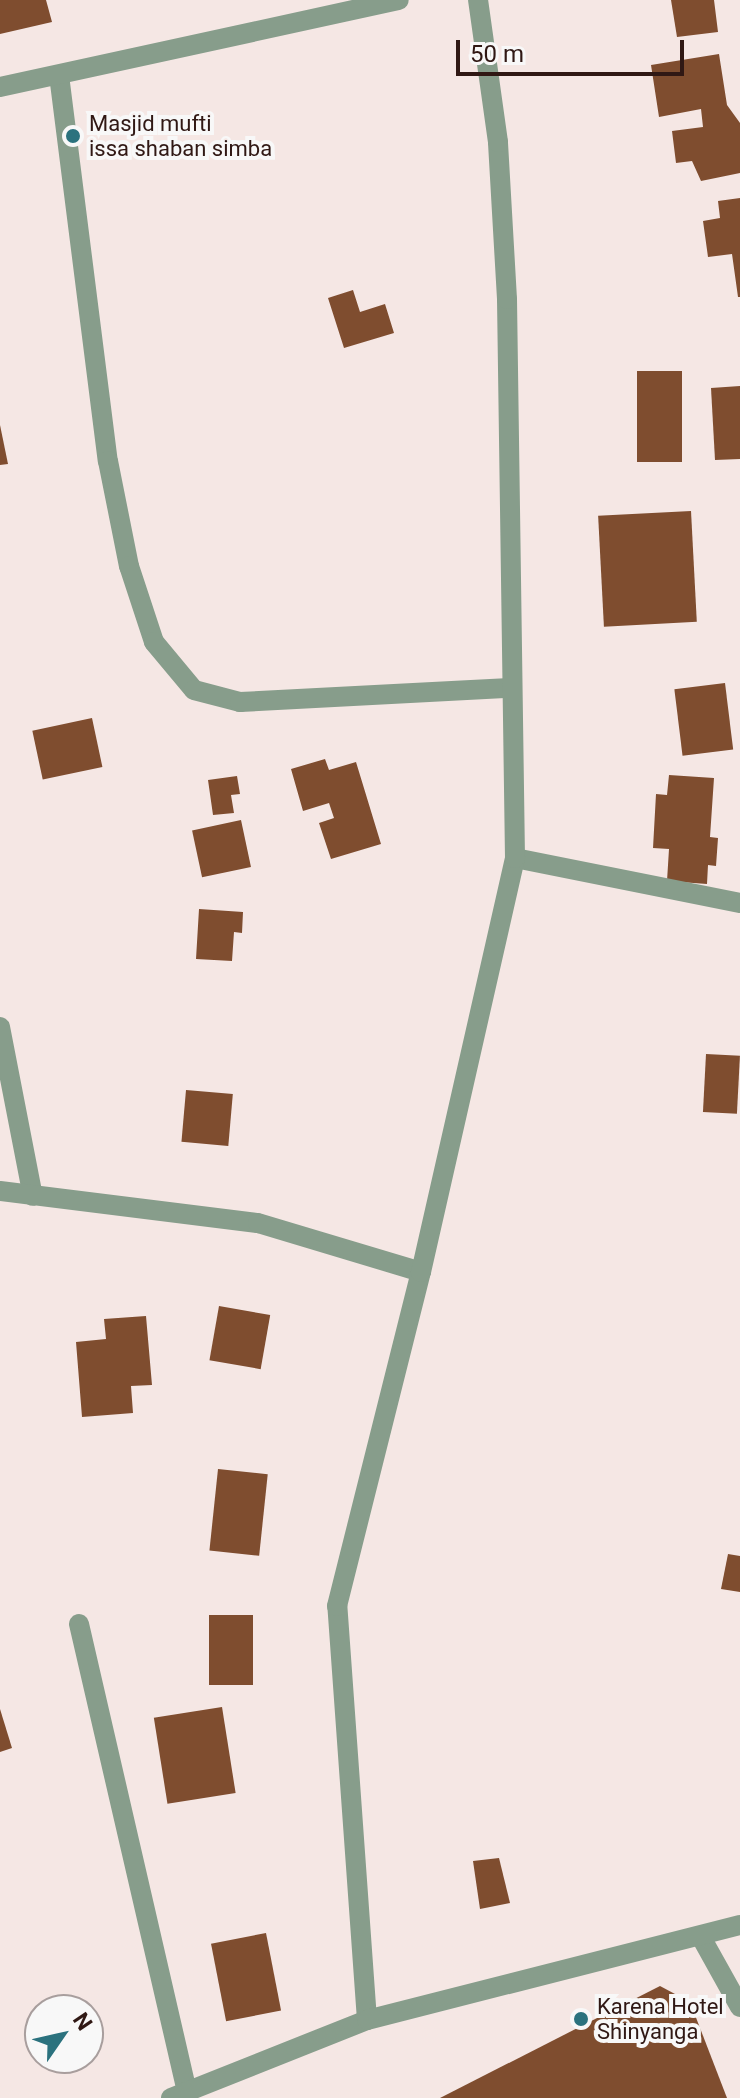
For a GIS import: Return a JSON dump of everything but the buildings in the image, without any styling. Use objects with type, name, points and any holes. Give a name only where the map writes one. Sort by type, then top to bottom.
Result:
[{"type":"street","points":[[0,87],[399,0]]},
{"type":"street","points":[[367,2020],[337,1606],[421,1272],[515,858],[510,688],[507,299],[498,142],[478,0]]},
{"type":"street","points":[[59,75],[108,461],[129,566],[154,642],[194,690],[240,702],[510,688]]},
{"type":"street","points":[[515,858],[740,903]]},
{"type":"street","points":[[0,1027],[33,1196]]},
{"type":"street","points":[[0,1191],[258,1223],[421,1272]]},
{"type":"street","points":[[79,1624],[179,2095],[367,2020],[740,1925]]},
{"type":"street","points":[[701,1937],[740,2007]]},
{"type":"place","name":"Masjid mufti issa shaban simba","points":[[73,136]]},
{"type":"place","name":"Karena Hotel Shinyanga","points":[[581,2019]]}]
